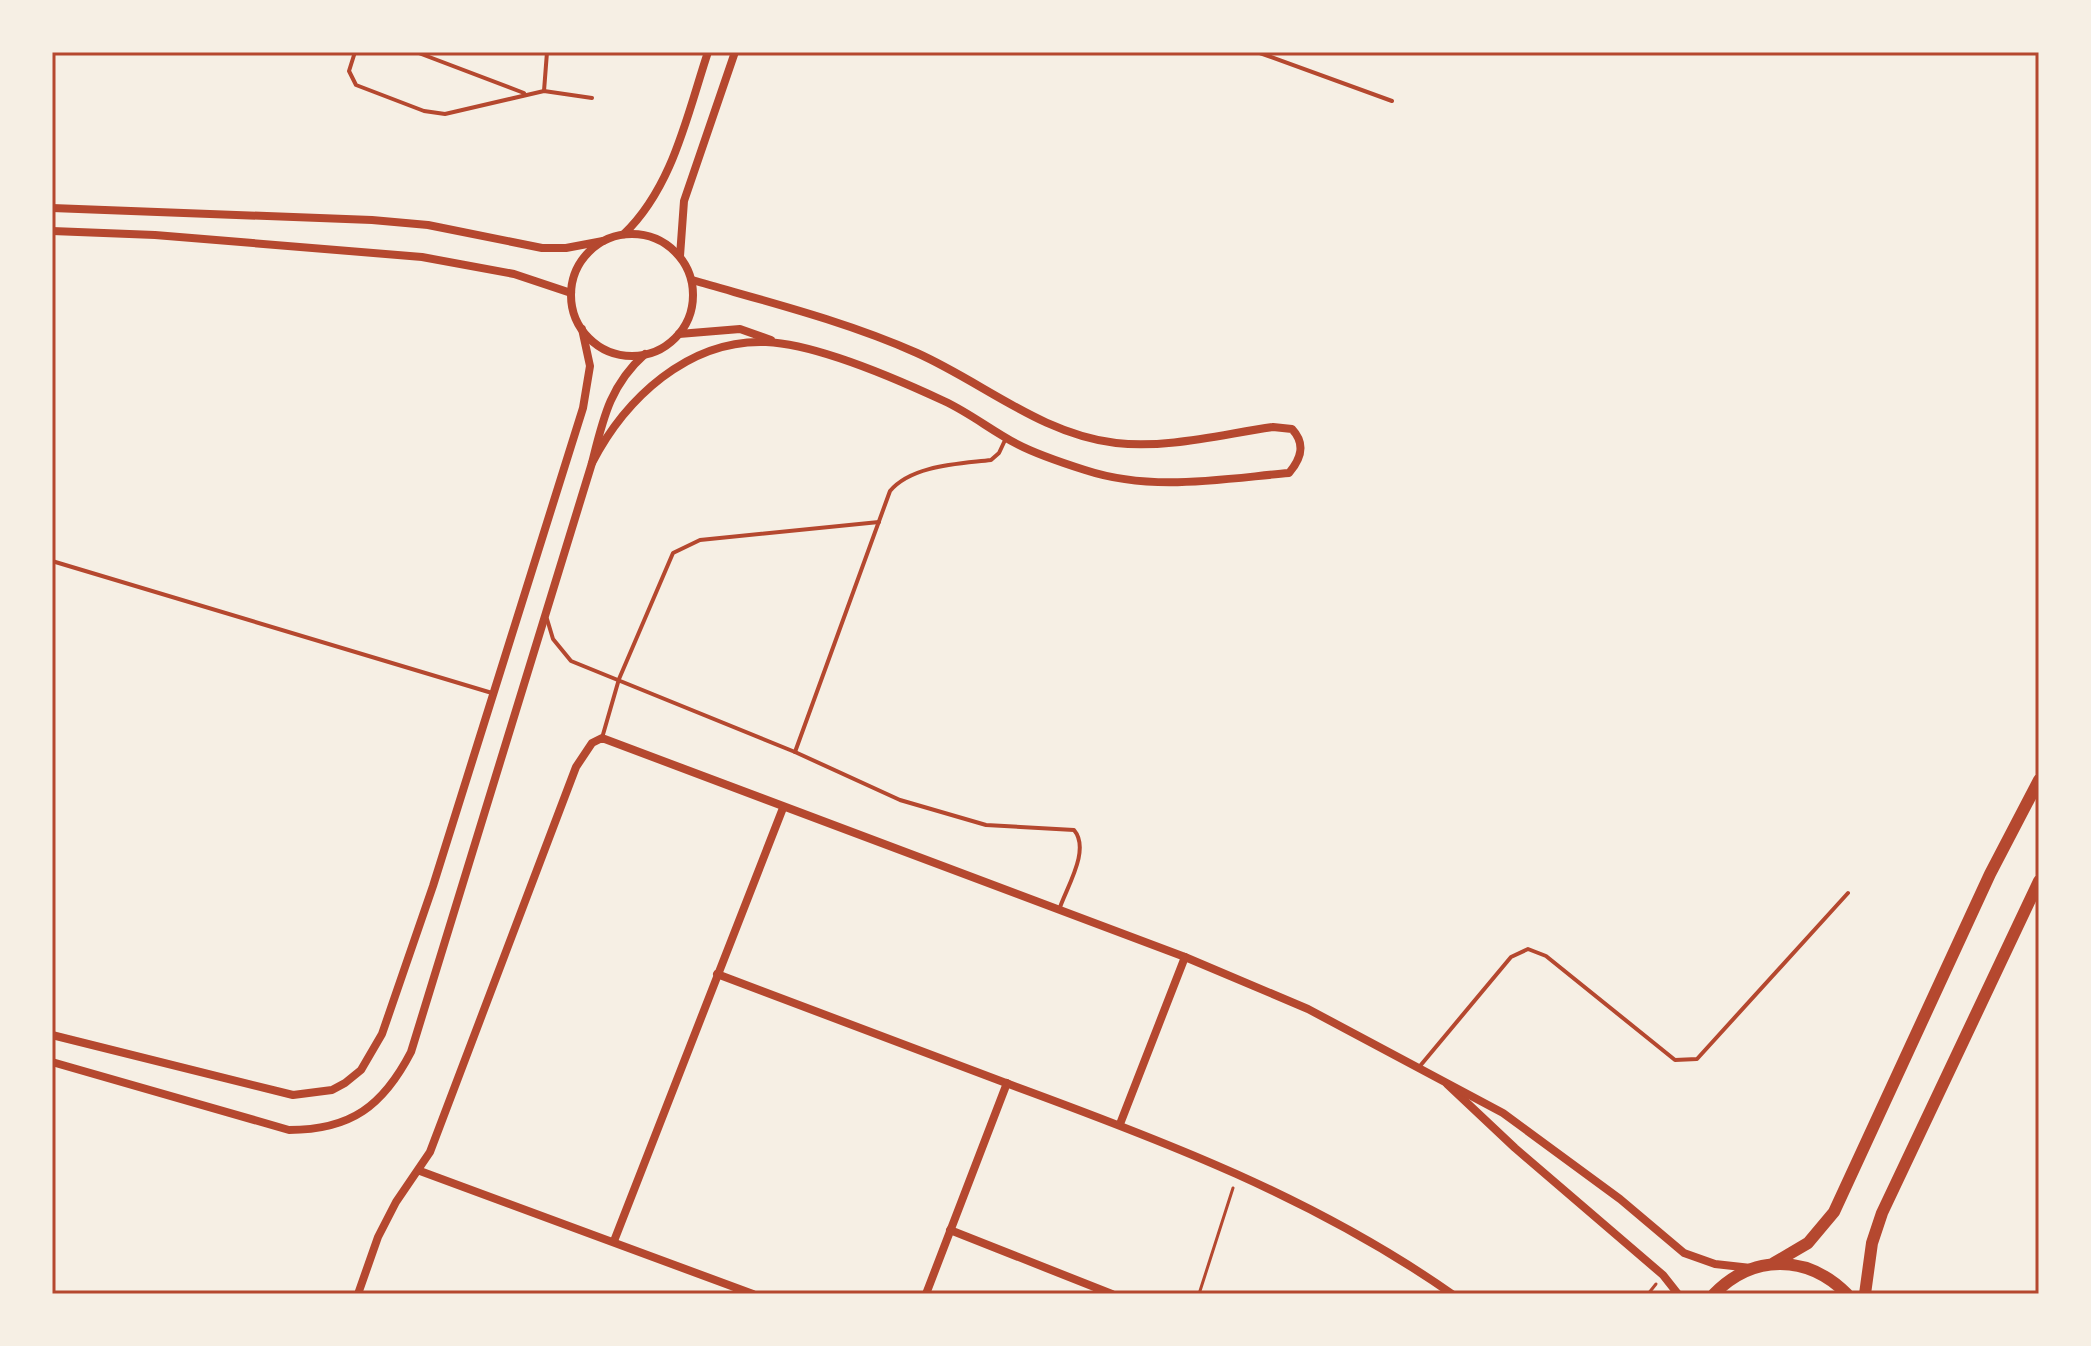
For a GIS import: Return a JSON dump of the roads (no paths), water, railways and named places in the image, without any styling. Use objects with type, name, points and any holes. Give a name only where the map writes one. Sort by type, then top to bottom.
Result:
[{"type":"main road","points":[[1714,1294],[1737,1274],[1774,1263],[1821,1231],[1847,1189],[1990,874],[2039,780]]},
{"type":"main road","points":[[1865,1294],[1872,1243],[1882,1213],[2039,881]]},
{"type":"main road","points":[[1774,1263],[1814,1270],[1847,1294]]},
{"type":"street","points":[[623,234],[653,201],[669,168],[708,52]]},
{"type":"street","points":[[680,256],[684,201],[735,52]]},
{"type":"street","points":[[52,208],[400,222],[542,248],[566,248],[623,234],[655,238],[680,256],[692,280],[691,312],[679,334],[664,347],[645,354],[610,351],[582,329]]},
{"type":"street","points":[[52,231],[155,235],[422,257],[514,274],[571,293]]},
{"type":"street","points":[[52,1035],[268,1092],[308,1095],[345,1083],[361,1070],[382,1034],[495,694],[583,408],[590,366],[571,293],[584,257],[603,241]]},
{"type":"street","points":[[592,463],[626,409],[675,369],[735,346],[767,342],[860,365],[947,402],[1006,438],[1088,471],[1154,485],[1289,473],[1300,459],[1300,444],[1292,429],[1273,427],[1149,444],[1089,439],[1016,410],[935,361],[868,331],[692,280]]},
{"type":"street","points":[[679,334],[740,329],[798,349]]},
{"type":"street","points":[[52,1062],[289,1130],[327,1127],[347,1120],[385,1094],[411,1052],[614,389],[645,354]]},
{"type":"street","points":[[358,1294],[378,1237],[402,1192],[420,1171],[430,1152],[576,767],[592,743],[602,738],[1185,957],[1308,1009],[1438,1075],[1527,1130],[1620,1199],[1684,1253],[1715,1264],[1751,1268]]},
{"type":"street","points":[[614,1241],[783,808]]},
{"type":"street","points":[[1120,1124],[1185,957]]},
{"type":"street","points":[[717,974],[1120,1124],[1238,1173],[1363,1236],[1452,1294]]},
{"type":"street","points":[[1438,1075],[1515,1148],[1663,1275],[1678,1294]]},
{"type":"street","points":[[926,1294],[1007,1083]]},
{"type":"street","points":[[420,1171],[753,1294]]},
{"type":"street","points":[[950,1230],[1112,1294]]},
{"type":"lane","points":[[355,52],[349,71],[356,85],[424,111],[455,113],[544,91],[592,98]]},
{"type":"lane","points":[[416,52],[526,94]]},
{"type":"lane","points":[[544,91],[547,52]]},
{"type":"lane","points":[[1257,52],[1392,101]]},
{"type":"lane","points":[[795,752],[890,491],[901,478],[991,460],[999,453],[1006,438]]},
{"type":"lane","points":[[602,738],[619,679],[673,553],[700,540],[879,522]]},
{"type":"lane","points":[[52,561],[495,694]]},
{"type":"lane","points":[[545,613],[553,639],[571,661],[795,752],[900,800],[986,825],[1074,830],[1081,842],[1080,853],[1059,910]]},
{"type":"lane","points":[[1420,1066],[1511,957],[1528,949],[1546,956],[1675,1060],[1697,1059],[1848,893]]}]
